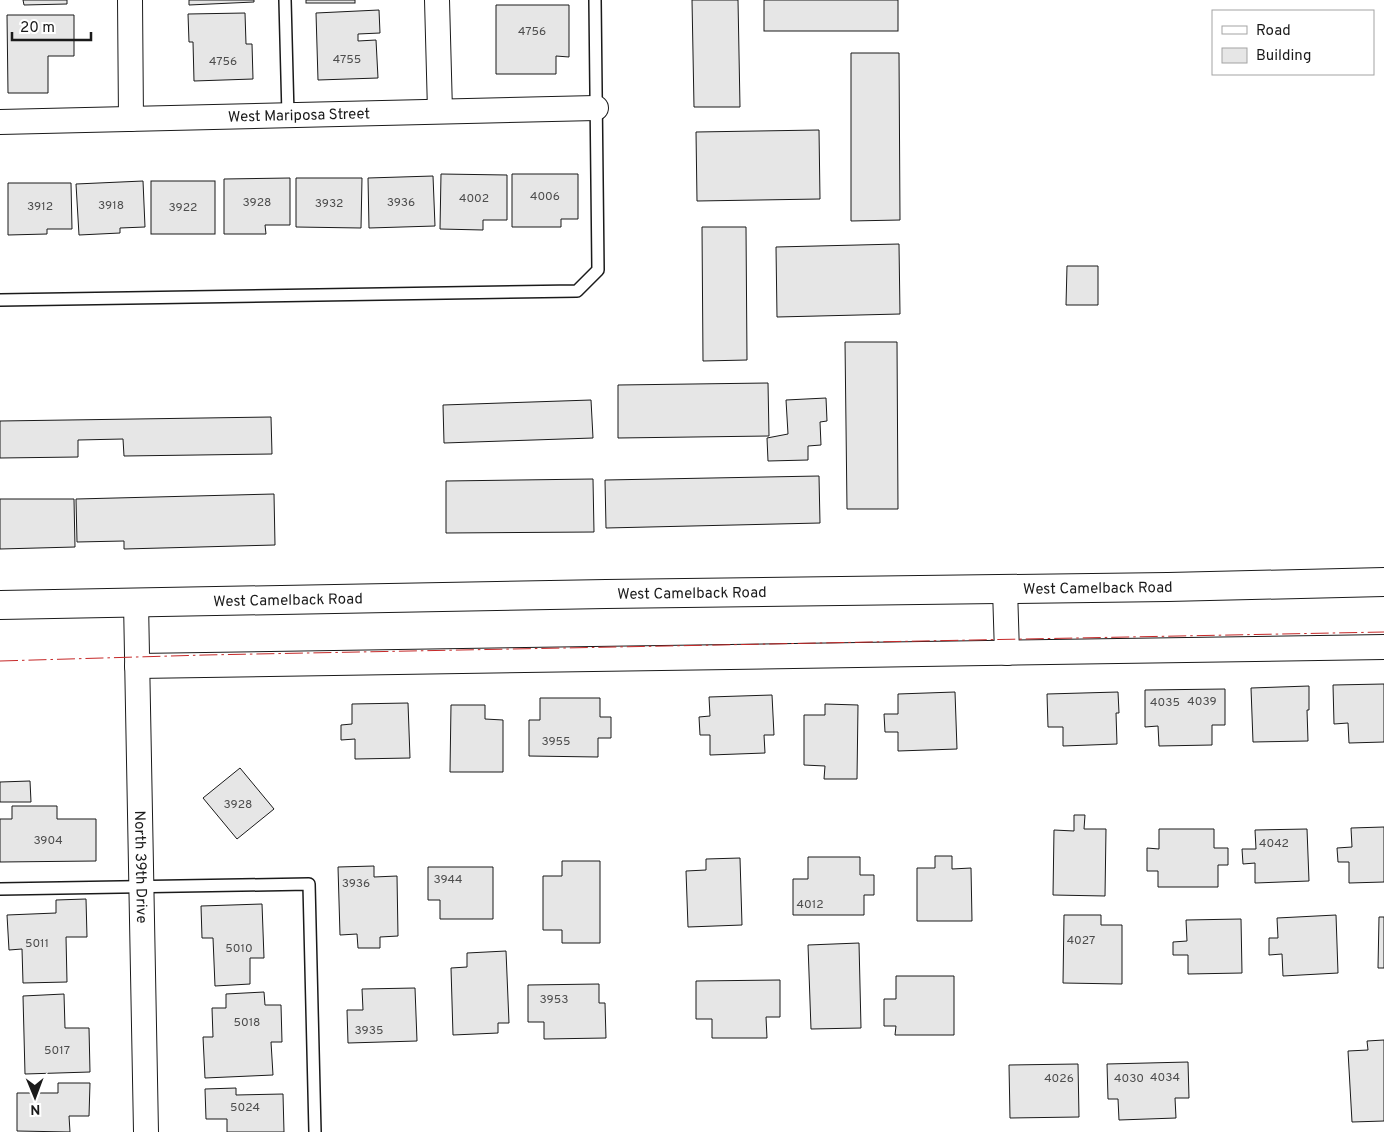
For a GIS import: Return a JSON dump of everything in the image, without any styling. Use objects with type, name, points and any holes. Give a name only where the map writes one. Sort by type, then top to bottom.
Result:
[{"type":"main road","name":"West Camelback Road","points":[[0,605],[1384,582]]},
{"type":"street","points":[[130,0],[132,119]]},
{"type":"street","points":[[438,0],[440,111]]},
{"type":"street","name":"West Mariposa Street","points":[[0,122],[596,108]]},
{"type":"street","points":[[1005,589],[1007,653]]},
{"type":"street","name":"North 39th Drive","points":[[136,602],[146,1132]]},
{"type":"street","points":[[137,666],[1384,647]]},
{"type":"lane","points":[[285,0],[288,115]]},
{"type":"lane","points":[[0,300],[577,292],[598,270],[595,0]]},
{"type":"lane","points":[[0,889],[309,884],[315,1132]]},
{"type":"building","points":[[23,0],[67,0],[67,4],[24,5]]},
{"type":"building","points":[[189,0],[254,0],[254,2],[189,5]]},
{"type":"building","points":[[306,0],[355,0],[355,3],[306,3]]},
{"type":"building","points":[[692,0],[738,0],[740,107],[694,107]]},
{"type":"building","points":[[764,0],[898,0],[898,31],[764,31]]},
{"type":"building","points":[[496,5],[569,5],[569,57],[556,56],[556,74],[496,74]]},
{"type":"building","points":[[379,10],[380,33],[358,34],[358,41],[376,40],[378,78],[318,80],[316,13]]},
{"type":"building","points":[[245,13],[246,44],[252,44],[253,79],[194,81],[193,42],[189,42],[188,14]]},
{"type":"building","points":[[7,15],[74,15],[74,56],[48,56],[48,93],[8,93]]},
{"type":"building","points":[[851,53],[899,53],[900,220],[851,221]]},
{"type":"building","points":[[819,130],[820,199],[697,201],[696,132]]},
{"type":"building","points":[[441,174],[507,175],[507,220],[483,220],[483,230],[440,229]]},
{"type":"building","points":[[512,174],[578,174],[578,219],[561,219],[561,227],[512,227]]},
{"type":"building","points":[[433,176],[435,226],[369,228],[368,178]]},
{"type":"building","points":[[290,178],[290,225],[265,225],[266,234],[224,234],[224,179]]},
{"type":"building","points":[[296,178],[362,178],[361,228],[296,227]]},
{"type":"building","points":[[143,181],[145,227],[120,228],[120,233],[79,235],[76,184]]},
{"type":"building","points":[[151,181],[215,181],[215,234],[151,234]]},
{"type":"building","points":[[8,183],[71,183],[72,229],[47,229],[47,234],[8,235]]},
{"type":"building","points":[[702,227],[746,227],[747,360],[703,361]]},
{"type":"building","points":[[899,244],[900,314],[777,317],[776,247]]},
{"type":"building","points":[[1067,266],[1098,266],[1098,305],[1066,305]]},
{"type":"building","points":[[845,342],[897,342],[898,509],[847,509]]},
{"type":"building","points":[[768,383],[769,436],[618,438],[618,385]]},
{"type":"building","points":[[826,398],[827,421],[820,422],[821,445],[808,446],[808,460],[768,461],[767,438],[788,434],[786,400]]},
{"type":"building","points":[[591,400],[593,438],[444,443],[443,405]]},
{"type":"building","points":[[271,417],[272,454],[124,456],[123,439],[78,440],[78,457],[0,458],[0,421]]},
{"type":"building","points":[[819,476],[820,523],[606,528],[605,480]]},
{"type":"building","points":[[593,479],[594,532],[446,533],[446,481]]},
{"type":"building","points":[[274,494],[275,545],[124,549],[124,541],[77,542],[76,499]]},
{"type":"building","points":[[0,499],[74,499],[75,547],[0,549]]},
{"type":"building","points":[[1384,684],[1384,742],[1349,743],[1348,723],[1334,724],[1333,685]]},
{"type":"building","points":[[1309,686],[1309,710],[1307,710],[1308,741],[1253,742],[1251,688]]},
{"type":"building","points":[[1225,689],[1225,725],[1212,725],[1212,745],[1159,746],[1158,726],[1145,727],[1145,690]]},
{"type":"building","points":[[955,692],[957,749],[898,751],[898,732],[885,732],[884,714],[898,714],[898,694]]},
{"type":"building","points":[[1118,692],[1119,713],[1116,713],[1117,744],[1063,746],[1063,727],[1048,727],[1047,694]]},
{"type":"building","points":[[772,695],[774,735],[764,735],[765,753],[710,755],[710,735],[700,735],[699,717],[710,716],[709,697]]},
{"type":"building","points":[[540,698],[600,698],[600,717],[611,717],[611,738],[598,738],[598,757],[529,756],[529,720],[540,720]]},
{"type":"building","points":[[408,703],[410,758],[355,759],[355,739],[341,740],[341,725],[352,724],[352,704]]},
{"type":"building","points":[[825,704],[858,705],[857,779],[824,779],[825,766],[804,765],[804,715],[825,715]]},
{"type":"building","points":[[451,705],[485,705],[485,719],[503,720],[503,772],[450,772]]},
{"type":"building","points":[[240,768],[274,809],[237,839],[203,798]]},
{"type":"building","points":[[30,781],[31,802],[0,802],[0,782]]},
{"type":"building","points":[[12,806],[57,806],[57,819],[96,819],[96,861],[0,862],[0,819],[12,819]]},
{"type":"building","points":[[1074,815],[1085,815],[1084,829],[1106,829],[1105,896],[1053,895],[1054,830],[1074,831]]},
{"type":"building","points":[[1384,827],[1384,882],[1349,883],[1349,862],[1338,862],[1337,848],[1352,847],[1351,828]]},
{"type":"building","points":[[1159,829],[1214,829],[1214,848],[1228,848],[1228,865],[1218,865],[1218,887],[1158,887],[1158,871],[1147,871],[1147,848],[1159,849]]},
{"type":"building","points":[[1307,829],[1309,881],[1255,883],[1255,863],[1243,864],[1242,849],[1256,849],[1255,830]]},
{"type":"building","points":[[935,856],[952,856],[952,869],[971,868],[972,921],[917,921],[917,868],[935,868]]},
{"type":"building","points":[[808,857],[860,857],[860,875],[874,875],[874,895],[864,895],[864,915],[793,915],[793,879],[808,879]]},
{"type":"building","points":[[740,858],[742,925],[688,927],[686,871],[706,870],[706,859]]},
{"type":"building","points":[[562,861],[600,861],[600,943],[562,943],[562,930],[543,930],[543,876],[562,876]]},
{"type":"building","points":[[374,866],[374,877],[397,876],[398,936],[380,937],[380,948],[358,948],[357,934],[340,935],[338,867]]},
{"type":"building","points":[[428,867],[493,867],[493,919],[440,919],[440,900],[428,900]]},
{"type":"building","points":[[86,899],[87,937],[66,937],[67,982],[23,983],[22,949],[9,950],[7,915],[56,913],[56,900]]},
{"type":"building","points":[[262,904],[264,958],[250,958],[250,984],[215,986],[213,938],[202,938],[201,906]]},
{"type":"building","points":[[1064,915],[1101,915],[1101,925],[1122,925],[1122,984],[1063,983]]},
{"type":"building","points":[[1336,915],[1338,973],[1283,976],[1282,954],[1269,955],[1269,938],[1278,938],[1277,918]]},
{"type":"building","points":[[1379,917],[1384,917],[1384,968],[1378,968]]},
{"type":"building","points":[[1241,919],[1242,973],[1188,974],[1188,955],[1173,955],[1173,942],[1187,941],[1186,920]]},
{"type":"building","points":[[859,943],[861,1028],[811,1029],[808,945]]},
{"type":"building","points":[[506,951],[509,1023],[498,1023],[498,1033],[453,1035],[451,968],[467,967],[467,953]]},
{"type":"building","points":[[896,976],[954,976],[954,1035],[895,1035],[896,1026],[884,1026],[884,999],[896,999]]},
{"type":"building","points":[[780,980],[780,1017],[766,1017],[767,1038],[712,1038],[712,1019],[696,1019],[696,981]]},
{"type":"building","points":[[599,984],[599,1003],[605,1003],[606,1038],[544,1039],[544,1022],[528,1022],[528,985]]},
{"type":"building","points":[[415,988],[417,1041],[348,1043],[347,1010],[363,1010],[362,989]]},
{"type":"building","points":[[264,992],[265,1005],[281,1005],[282,1042],[271,1042],[273,1075],[205,1078],[203,1037],[213,1037],[212,1008],[226,1008],[226,994]]},
{"type":"building","points":[[64,994],[65,1028],[89,1028],[90,1072],[25,1074],[23,996]]},
{"type":"building","points":[[1384,1040],[1384,1121],[1352,1122],[1348,1051],[1368,1050],[1367,1041]]},
{"type":"building","points":[[1188,1062],[1189,1098],[1175,1098],[1176,1118],[1119,1120],[1118,1099],[1108,1099],[1107,1064]]},
{"type":"building","points":[[1078,1064],[1079,1117],[1010,1118],[1009,1065]]},
{"type":"building","points":[[58,1083],[90,1083],[89,1116],[69,1116],[70,1132],[17,1131],[17,1093],[58,1093]]},
{"type":"building","points":[[236,1088],[236,1095],[283,1094],[284,1132],[227,1132],[227,1119],[206,1119],[205,1089]]},
{"type":"power","points":[[0,661],[205,655],[1384,632]]}]
